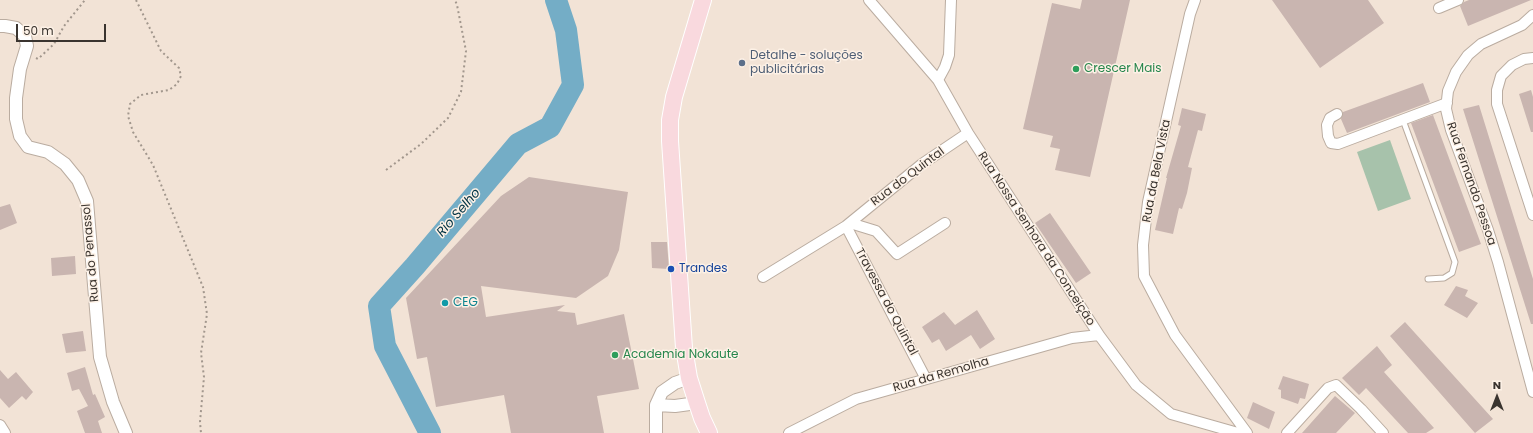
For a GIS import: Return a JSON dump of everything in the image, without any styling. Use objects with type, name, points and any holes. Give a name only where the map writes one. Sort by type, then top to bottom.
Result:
[{"type":"main road","points":[[703,0],[674,97],[670,120],[670,149],[684,348],[689,378],[702,418],[710,433]]},
{"type":"street","name":"Rua Nossa Senhora da Conceição","points":[[869,0],[938,80],[968,133],[1099,335],[1136,385],[1172,414],[1238,433]]},
{"type":"street","points":[[938,80],[945,67],[949,54],[951,0]]},
{"type":"street","name":"Rua da Bela Vista","points":[[1195,0],[1190,14],[1148,202],[1143,246],[1144,276],[1175,335],[1248,433]]},
{"type":"street","points":[[1439,8],[1458,0]]},
{"type":"street","name":"Rua Fernando Pessoa","points":[[1533,15],[1522,25],[1481,44],[1468,55],[1456,72],[1450,84],[1446,110],[1451,130],[1488,230],[1498,262],[1533,392]]},
{"type":"street","name":"Rua do Penassol","points":[[0,26],[16,28],[25,36],[27,46],[20,69],[16,98],[16,119],[20,136],[28,147],[48,152],[65,164],[78,180],[87,201],[100,357],[113,402],[126,433]]},
{"type":"street","points":[[1533,58],[1524,59],[1512,65],[1501,76],[1497,90],[1496,104],[1533,215]]},
{"type":"street","points":[[1337,114],[1330,118],[1327,125],[1328,136],[1331,143],[1338,144],[1447,104]]},
{"type":"street","name":"Rua do Quintal","points":[[763,277],[848,224],[922,164],[968,133]]},
{"type":"street","points":[[848,224],[876,231],[896,254],[945,223]]},
{"type":"street","name":"Travessa do Quintal","points":[[848,224],[926,379]]},
{"type":"street","name":"Rua da Remolha","points":[[789,433],[856,399],[1072,338],[1099,335]]},
{"type":"street","points":[[656,433],[656,404],[662,392],[675,383],[689,378]]},
{"type":"street","points":[[1287,433],[1328,388],[1336,385],[1362,409],[1383,433]]},
{"type":"street","points":[[656,404],[675,406],[697,403]]},
{"type":"street","points":[[0,425],[5,433]]},
{"type":"lane","points":[[1403,120],[1456,262],[1452,273],[1444,278],[1428,279]]},
{"type":"path","points":[[25,55],[38,59],[54,44],[64,26],[85,0]]},
{"type":"path","points":[[136,0],[161,50],[179,68],[181,76],[177,84],[168,90],[141,95],[130,104],[128,116],[133,132],[153,165],[203,287],[207,314],[200,353],[204,377],[200,422],[202,433]]},
{"type":"path","points":[[386,170],[421,144],[448,118],[461,92],[466,50],[455,0]]},
{"type":"green space","points":[[1390,140],[1411,199],[1378,211],[1357,152]]},
{"type":"building","name":"Crescer Mais","points":[[1082,0],[1130,0],[1090,177],[1055,170],[1060,149],[1050,147],[1053,136],[1023,129],[1052,3],[1080,9]]},
{"type":"building","points":[[1272,0],[1368,0],[1384,23],[1320,68]]},
{"type":"building","points":[[1469,0],[1531,0],[1468,26],[1460,6]]},
{"type":"building","points":[[1423,83],[1430,102],[1347,133],[1341,119],[1343,112]]},
{"type":"building","points":[[1531,90],[1533,97],[1533,132],[1531,132],[1519,94]]},
{"type":"building","points":[[1479,105],[1533,279],[1533,324],[1531,324],[1463,109]]},
{"type":"building","points":[[1182,108],[1206,114],[1202,131],[1198,130],[1188,167],[1192,168],[1187,193],[1182,209],[1179,208],[1173,234],[1155,230],[1166,178],[1181,126],[1178,125]]},
{"type":"building","points":[[1433,115],[1481,244],[1459,252],[1411,123]]},
{"type":"building","name":"CEG","points":[[529,177],[628,192],[619,250],[608,276],[576,298],[481,286],[486,317],[565,305],[557,311],[575,313],[577,325],[624,314],[639,389],[597,396],[604,433],[511,433],[504,395],[436,407],[427,357],[417,359],[406,298],[501,196]]},
{"type":"building","points":[[10,204],[17,223],[0,230],[0,207]]},
{"type":"building","points":[[1050,213],[1091,273],[1076,283],[1035,223]]},
{"type":"building","points":[[651,242],[667,242],[669,269],[652,268]]},
{"type":"building","points":[[75,256],[76,274],[52,276],[51,258]]},
{"type":"building","points":[[1456,286],[1468,290],[1465,296],[1478,303],[1467,318],[1444,305]]},
{"type":"building","points":[[977,310],[995,339],[980,349],[971,335],[946,351],[939,339],[932,343],[922,327],[944,312],[955,325]]},
{"type":"building","points":[[1405,322],[1493,419],[1475,433],[1390,336]]},
{"type":"building","points":[[83,331],[86,351],[66,353],[62,334]]},
{"type":"building","points":[[1377,346],[1392,365],[1384,372],[1434,428],[1426,433],[1408,433],[1366,388],[1359,395],[1342,378]]},
{"type":"building","points":[[85,367],[93,395],[95,394],[105,417],[98,421],[102,433],[85,433],[77,411],[88,406],[79,389],[72,391],[67,373]]},
{"type":"building","points":[[0,370],[8,379],[16,372],[33,392],[26,400],[22,396],[9,408],[0,398]]},
{"type":"building","points":[[1283,376],[1309,384],[1305,399],[1300,398],[1298,404],[1281,398],[1281,390],[1278,389]]},
{"type":"building","points":[[1335,396],[1355,413],[1336,433],[1302,433]]},
{"type":"building","points":[[1253,402],[1275,412],[1269,429],[1247,418]]},
{"type":"waterway","name":"Rio Selho","points":[[430,433],[385,346],[379,306],[415,266],[518,144],[550,127],[573,85],[566,30],[556,0]]},
{"type":"place","name":"Detalhe - soluções publicitárias","points":[[742,63]]},
{"type":"place","name":"Crescer Mais","points":[[1076,69]]},
{"type":"place","name":"Trandes","points":[[671,269]]},
{"type":"place","name":"CEG","points":[[445,303]]},
{"type":"place","name":"Academia Nokaute","points":[[615,355]]}]
